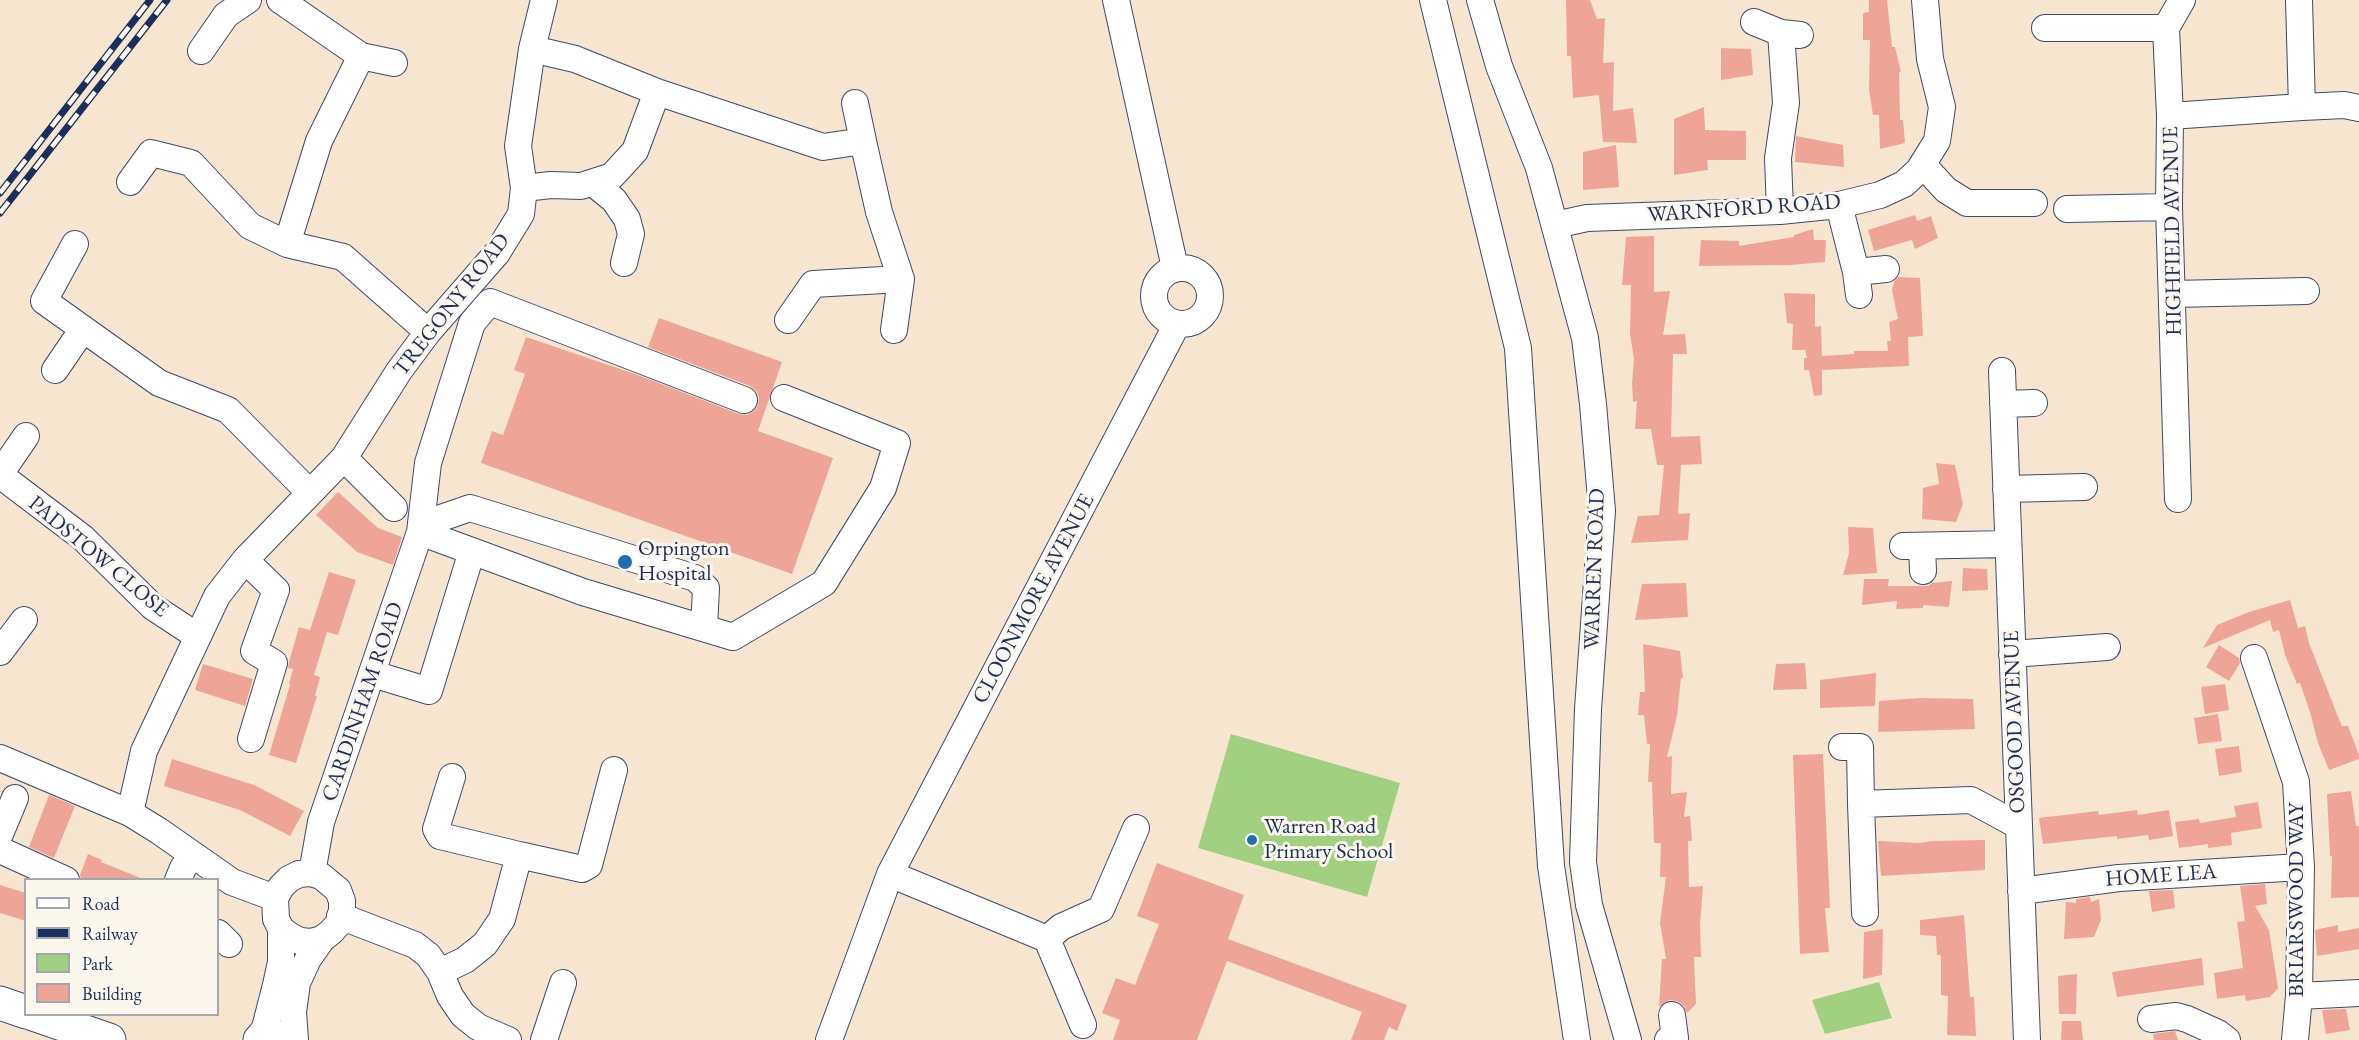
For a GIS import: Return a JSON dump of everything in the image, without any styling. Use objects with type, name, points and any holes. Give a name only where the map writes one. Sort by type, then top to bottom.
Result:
[{"type":"main road","points":[[0,1004],[24,1011]]},
{"type":"main road","points":[[39,1016],[109,1040]]},
{"type":"main road","points":[[259,1040],[276,1037],[288,1040]]},
{"type":"street","points":[[201,51],[226,15],[248,0]]},
{"type":"street","points":[[280,0],[361,56],[394,63]]},
{"type":"street","name":"TREGONY ROAD","points":[[130,813],[144,752],[217,596],[245,560],[344,458],[399,371],[428,332],[496,253],[521,214],[524,188],[518,146],[532,49],[544,0]]},
{"type":"street","points":[[1116,0],[1175,268]]},
{"type":"street","points":[[1433,0],[1518,348],[1551,866],[1577,1040]]},
{"type":"street","name":"WARREN ROAD","points":[[1480,0],[1498,66],[1539,168],[1585,338],[1602,511],[1588,709],[1583,862],[1589,905],[1628,1040]]},
{"type":"street","name":"WARNFORD ROAD","points":[[1555,225],[1587,218],[1780,211],[1839,205],[1880,195],[1904,184],[1923,165],[1937,141],[1942,107],[1930,59],[1925,0]]},
{"type":"street","points":[[2170,116],[2166,28],[2182,0]]},
{"type":"street","points":[[2299,0],[2302,107]]},
{"type":"street","points":[[1754,22],[1790,34],[1786,103],[1778,158],[1780,211]]},
{"type":"street","points":[[2045,28],[2166,28]]},
{"type":"street","points":[[532,49],[575,59],[657,92],[823,147],[863,141]]},
{"type":"street","points":[[287,244],[319,141],[361,56]]},
{"type":"street","points":[[524,188],[551,184],[581,186],[612,176],[636,151],[657,92]]},
{"type":"street","points":[[855,103],[879,212],[901,279],[894,330]]},
{"type":"street","name":"HIGHFIELD AVENUE","points":[[2178,499],[2169,207],[2170,116],[2343,105],[2359,108]]},
{"type":"street","points":[[130,182],[151,153],[191,163],[250,226],[287,244],[344,257],[428,332]]},
{"type":"street","points":[[1923,165],[1946,190],[1967,203],[2034,203]]},
{"type":"street","points":[[593,183],[614,200],[627,219],[631,234],[624,263]]},
{"type":"street","points":[[1839,205],[1858,284],[1886,268]]},
{"type":"street","points":[[2067,209],[2169,207]]},
{"type":"street","points":[[75,244],[44,302],[159,383],[228,410],[310,494]]},
{"type":"street","points":[[1175,268],[1193,269],[1207,282],[1210,299],[1208,308],[1195,321],[1177,324],[1161,315],[1154,297],[1159,279],[1175,268]]},
{"type":"street","points":[[788,320],[813,284],[901,279]]},
{"type":"street","points":[[2173,294],[2306,291]]},
{"type":"street","name":"CARDINHAM ROAD","points":[[312,873],[321,822],[374,674],[420,532],[428,463],[472,322],[490,302],[744,400]]},
{"type":"street","name":"CLOONMORE AVENUE","points":[[829,1040],[890,874],[1177,324]]},
{"type":"street","points":[[55,370],[83,329]]},
{"type":"street","name":"OSGOOD AVENUE","points":[[2002,371],[2027,1040]]},
{"type":"street","points":[[420,532],[583,592],[733,637],[824,583],[883,488],[897,443],[784,398]]},
{"type":"street","points":[[2003,404],[2034,403]]},
{"type":"street","name":"PADSTOW CLOSE","points":[[26,436],[0,475],[83,538],[153,607],[197,636]]},
{"type":"street","points":[[344,458],[394,508]]},
{"type":"street","points":[[2006,489],[2084,487]]},
{"type":"street","points":[[420,532],[438,519],[470,508],[695,578],[706,588],[704,628]]},
{"type":"street","points":[[1923,572],[1912,546],[2008,544]]},
{"type":"street","points":[[374,674],[429,691],[472,551]]},
{"type":"street","points":[[245,560],[276,590],[254,651],[274,663],[251,739]]},
{"type":"street","points":[[0,652],[24,620]]},
{"type":"street","points":[[2012,654],[2107,647]]},
{"type":"street","name":"BRIARSWOOD WAY","points":[[2254,658],[2296,782],[2301,867],[2299,996],[2295,1040]]},
{"type":"street","points":[[1842,747],[1860,747],[1865,913]]},
{"type":"street","points":[[0,758],[130,813],[232,882],[275,898]]},
{"type":"street","points":[[452,777],[436,829],[440,836],[582,869],[589,865],[614,770]]},
{"type":"street","points":[[0,834],[15,798]]},
{"type":"street","points":[[1861,804],[1971,800],[2019,826]]},
{"type":"street","points":[[1047,939],[1061,927],[1101,909],[1136,828]]},
{"type":"street","points":[[0,850],[64,878]]},
{"type":"street","points":[[178,878],[183,868],[194,855]]},
{"type":"street","points":[[440,972],[475,953],[494,932],[507,903],[519,855]]},
{"type":"street","name":"HOME LEA","points":[[2021,891],[2119,878],[2301,867]]},
{"type":"street","points":[[312,873],[330,882],[338,890],[342,901],[339,923],[322,939],[311,942],[300,941],[281,929],[276,919],[275,898],[289,879],[299,874],[312,873]]},
{"type":"street","points":[[890,874],[1047,939],[1083,1025]]},
{"type":"street","points":[[340,916],[415,945],[428,956],[440,972],[450,996],[463,1015],[478,1028],[508,1040]]},
{"type":"street","points":[[259,1040],[265,1028],[281,962],[281,929]]},
{"type":"street","points":[[295,1040],[292,1022],[297,983],[305,964],[322,939]]},
{"type":"street","points":[[544,1040],[563,983]]},
{"type":"street","points":[[2299,996],[2359,993]]},
{"type":"street","points":[[2151,1019],[2176,1016],[2187,1018],[2227,1040]]},
{"type":"green space","points":[[1231,734],[1400,783],[1367,897],[1198,848]]},
{"type":"green space","points":[[1879,982],[1892,1018],[1825,1034],[1812,1000]]},
{"type":"building","points":[[1566,0],[1590,0],[1597,19],[1605,18],[1603,63],[1614,62],[1613,111],[1633,108],[1637,143],[1603,142],[1599,95],[1573,98],[1571,56],[1567,56]]},
{"type":"building","points":[[1869,0],[1887,0],[1892,47],[1895,47],[1901,72],[1899,72],[1900,120],[1903,120],[1905,143],[1880,149],[1879,115],[1873,115],[1869,90],[1870,40],[1863,40],[1863,13],[1869,12]]},
{"type":"building","points":[[1721,48],[1751,49],[1753,75],[1721,80]]},
{"type":"building","points":[[1704,107],[1705,130],[1746,131],[1746,160],[1707,160],[1708,170],[1674,175],[1674,119]]},
{"type":"building","points":[[1796,136],[1843,145],[1844,167],[1795,162]]},
{"type":"building","points":[[1616,145],[1619,187],[1583,190],[1583,152]]},
{"type":"building","points":[[1915,215],[1917,221],[1931,216],[1938,238],[1915,249],[1912,240],[1874,251],[1868,230]]},
{"type":"building","points":[[1813,229],[1814,240],[1826,240],[1825,262],[1791,265],[1699,266],[1701,240],[1739,241],[1739,246],[1794,237],[1794,235]]},
{"type":"building","points":[[1654,236],[1654,292],[1670,291],[1663,335],[1685,334],[1687,354],[1673,354],[1671,437],[1700,436],[1702,464],[1681,465],[1678,514],[1690,513],[1688,540],[1631,543],[1638,516],[1659,515],[1664,465],[1657,465],[1651,429],[1635,429],[1637,401],[1633,402],[1634,359],[1630,334],[1631,285],[1622,285],[1626,237]]},
{"type":"building","points":[[1898,277],[1920,278],[1923,336],[1908,337],[1909,366],[1822,370],[1822,395],[1814,396],[1809,370],[1804,370],[1804,358],[1807,358],[1805,350],[1792,350],[1793,324],[1787,323],[1784,293],[1815,294],[1815,327],[1821,326],[1822,356],[1854,354],[1854,351],[1888,351],[1887,341],[1891,341],[1889,322],[1898,319],[1892,290]]},
{"type":"building","points":[[659,318],[782,362],[758,431],[833,458],[792,574],[481,463],[492,431],[503,435],[525,374],[514,370],[526,337],[638,375],[739,414],[747,415],[754,411],[759,397],[750,386],[648,347]]},
{"type":"building","points":[[1936,463],[1955,465],[1963,504],[1956,522],[1922,519],[1923,488],[1939,484]]},
{"type":"building","points":[[338,492],[378,528],[402,537],[393,565],[357,552],[316,515]]},
{"type":"building","points":[[1848,527],[1873,528],[1877,573],[1843,575],[1849,553]]},
{"type":"building","points":[[1963,568],[1987,569],[1988,590],[1962,591]]},
{"type":"building","points":[[329,572],[356,580],[338,635],[327,632],[314,675],[320,677],[315,696],[317,696],[296,763],[269,755],[290,685],[293,669],[288,668],[299,627],[310,630]]},
{"type":"building","points":[[1864,579],[1889,579],[1888,586],[1928,586],[1932,583],[1952,581],[1949,607],[1923,605],[1923,608],[1896,609],[1897,601],[1862,605]]},
{"type":"building","points":[[1686,583],[1688,617],[1635,620],[1642,584]]},
{"type":"building","points":[[2290,600],[2298,628],[2305,626],[2309,643],[2342,726],[2348,726],[2359,755],[2359,759],[2329,770],[2318,743],[2300,683],[2297,684],[2285,655],[2279,630],[2273,632],[2270,620],[2203,648],[2217,625],[2249,612]]},
{"type":"building","points":[[1643,644],[1680,651],[1683,678],[1681,678],[1677,716],[1667,757],[1672,756],[1671,794],[1687,792],[1684,817],[1690,816],[1692,841],[1688,841],[1689,887],[1703,886],[1700,924],[1701,957],[1694,957],[1696,1004],[1687,1013],[1683,1005],[1677,1001],[1669,1000],[1659,1007],[1662,959],[1666,959],[1660,923],[1666,877],[1660,877],[1661,843],[1654,843],[1652,782],[1648,782],[1650,744],[1647,744],[1644,715],[1638,715],[1640,692],[1645,692]]},
{"type":"building","points":[[2219,645],[2239,658],[2240,663],[2229,681],[2206,667]]},
{"type":"building","points":[[1805,663],[1807,689],[1773,690],[1776,664]]},
{"type":"building","points":[[203,664],[253,679],[245,706],[195,690]]},
{"type":"building","points":[[1876,673],[1875,706],[1820,708],[1820,680]]},
{"type":"building","points":[[2225,684],[2229,710],[2205,714],[2201,687]]},
{"type":"building","points":[[1920,698],[1973,699],[1975,729],[1878,732],[1879,701]]},
{"type":"building","points":[[2218,714],[2222,741],[2198,744],[2194,718]]},
{"type":"building","points":[[2239,746],[2242,772],[2219,776],[2215,749]]},
{"type":"building","points":[[1823,754],[1830,908],[1825,908],[1829,952],[1800,954],[1793,755]]},
{"type":"building","points":[[172,759],[254,785],[304,811],[290,836],[240,810],[164,786]]},
{"type":"building","points":[[2351,791],[2356,826],[2359,826],[2359,897],[2331,898],[2332,856],[2330,856],[2327,794]]},
{"type":"building","points":[[49,795],[75,806],[54,858],[29,847]]},
{"type":"building","points":[[2258,802],[2262,828],[2231,833],[2232,845],[2208,848],[2208,844],[2179,848],[2175,822],[2199,819],[2200,823],[2236,817],[2234,806]]},
{"type":"building","points":[[2137,810],[2138,815],[2169,810],[2173,836],[2149,840],[2148,835],[2117,839],[2117,836],[2043,844],[2039,818],[2098,811],[2099,815]]},
{"type":"building","points":[[1985,840],[1985,870],[1881,876],[1878,841],[1920,843]]},
{"type":"building","points":[[88,854],[102,860],[101,862],[141,878],[81,878]]},
{"type":"building","points":[[1157,863],[1244,895],[1228,939],[1407,1005],[1397,1031],[1389,1027],[1384,1040],[1351,1040],[1362,1012],[1227,961],[1197,1040],[1113,1040],[1120,1020],[1102,1013],[1116,978],[1135,985],[1159,924],[1137,916]]},
{"type":"building","points":[[2265,884],[2267,904],[2255,906],[2269,930],[2278,988],[2270,997],[2246,1001],[2245,995],[2217,999],[2214,973],[2243,968],[2237,922],[2245,921],[2240,886]]},
{"type":"building","points":[[0,885],[24,892],[24,920],[0,913]]},
{"type":"building","points":[[2173,890],[2175,908],[2152,912],[2149,891]]},
{"type":"building","points":[[2090,897],[2091,902],[2099,899],[2101,920],[2094,937],[2064,939],[2066,902],[2076,903],[2076,899]]},
{"type":"building","points":[[1964,915],[1970,997],[1974,997],[1976,1036],[1947,1035],[1948,996],[1941,995],[1941,955],[1937,955],[1936,936],[1920,935],[1920,920]]},
{"type":"building","points":[[2338,925],[2338,932],[2359,928],[2359,949],[2317,956],[2315,930]]},
{"type":"building","points":[[1883,929],[1882,975],[1863,979],[1864,932]]},
{"type":"building","points":[[2202,958],[2204,985],[2117,997],[2112,972]]},
{"type":"building","points":[[2077,974],[2076,1014],[2059,1014],[2058,976]]},
{"type":"building","points":[[2346,1009],[2350,1030],[2326,1034],[2322,1010]]},
{"type":"building","points":[[2062,1021],[2081,1021],[2083,1040],[2061,1040]]},
{"type":"building","points":[[2175,1031],[2178,1040],[2154,1040],[2153,1034]]},
{"type":"railway","points":[[0,193],[150,0]]},
{"type":"railway","points":[[0,213],[167,0]]},
{"type":"place","name":"Orpington Hospital","points":[[625,562]]},
{"type":"place","name":"Warren Road Primary School","points":[[1252,840]]}]
